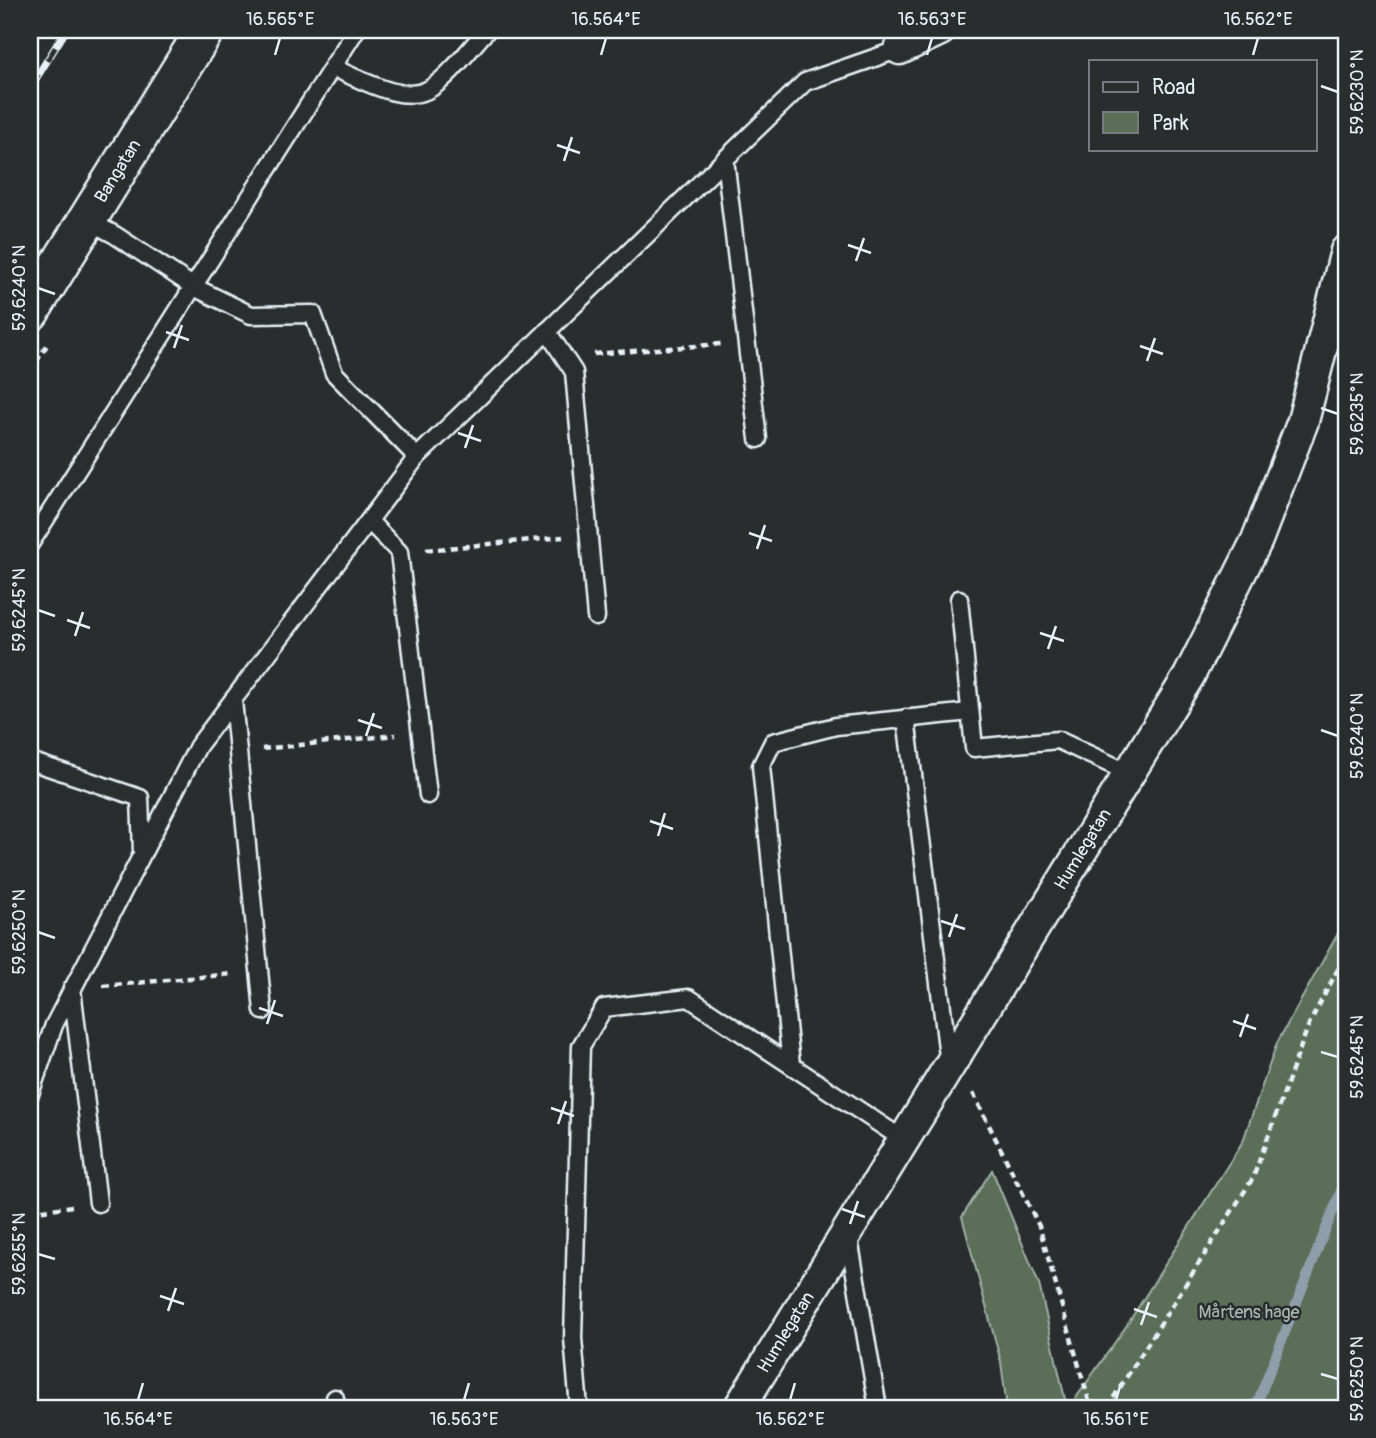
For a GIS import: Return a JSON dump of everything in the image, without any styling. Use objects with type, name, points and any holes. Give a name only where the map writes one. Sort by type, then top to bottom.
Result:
[{"type":"street","name":"Bangatan","points":[[30,312],[205,30]]},
{"type":"street","points":[[900,50],[940,30]]},
{"type":"street","name":"Humlegatan","points":[[739,1408],[1189,676],[1257,540],[1303,421],[1346,251]]},
{"type":"lane","points":[[30,544],[356,30]]},
{"type":"lane","points":[[333,68],[388,90],[413,94],[430,89],[487,30]]},
{"type":"lane","points":[[30,1094],[54,1025],[198,746],[417,457],[805,82],[900,50]]},
{"type":"lane","points":[[725,159],[758,439]]},
{"type":"lane","points":[[87,220],[115,235],[194,287],[251,315],[313,314],[334,373],[417,457]]},
{"type":"lane","points":[[547,331],[574,372],[596,617]]},
{"type":"lane","points":[[369,521],[399,552],[428,795]]},
{"type":"lane","points":[[959,599],[974,748],[1058,740],[1129,773]]},
{"type":"lane","points":[[233,700],[262,1011]]},
{"type":"lane","points":[[790,1065],[761,766],[773,742],[836,726],[970,712]]},
{"type":"lane","points":[[906,718],[949,1066]]},
{"type":"lane","points":[[30,761],[140,798],[142,855]]},
{"type":"lane","points":[[72,989],[97,1203]]},
{"type":"lane","points":[[579,1408],[573,1338],[581,1046],[604,1008],[688,998],[904,1140]]},
{"type":"lane","points":[[848,1231],[878,1408]]},
{"type":"path","points":[[563,356],[746,342]]},
{"type":"path","points":[[399,552],[589,535]]},
{"type":"path","points":[[238,751],[421,733]]},
{"type":"path","points":[[1107,1408],[1253,1178],[1309,1024],[1346,954]]},
{"type":"path","points":[[72,989],[259,971]]},
{"type":"path","points":[[949,1066],[968,1084],[981,1106],[1039,1226],[1091,1408]]},
{"type":"path","points":[[30,1212],[97,1203]]},
{"type":"green space","name":"Mårtens hage","points":[[1346,919],[1346,1408],[1069,1408],[1127,1325],[1243,1141],[1277,1043]]},
{"type":"green space","points":[[992,1170],[1039,1284],[1067,1408],[1007,1408],[1001,1362],[962,1217]]},
{"type":"waterway","points":[[1255,1408],[1346,1178]]},
{"type":"railway","points":[[30,88],[66,30]]}]
